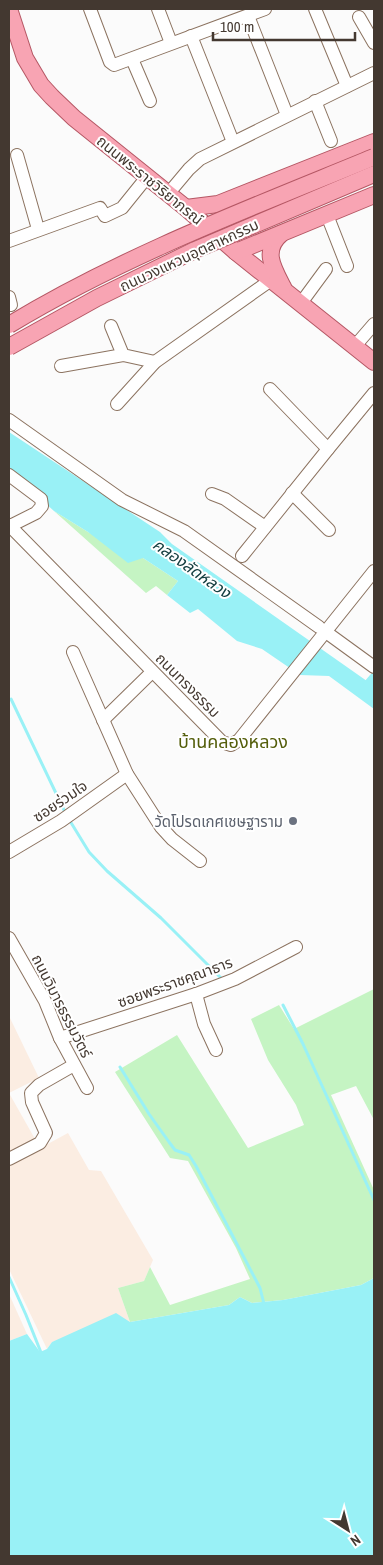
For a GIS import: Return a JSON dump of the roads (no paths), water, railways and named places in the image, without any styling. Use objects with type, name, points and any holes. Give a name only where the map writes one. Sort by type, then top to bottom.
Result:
[{"type":"main road","name":"ถนนพระราชวิริยาภรณ์","points":[[9,9],[25,58],[40,85],[52,97],[74,118],[186,208],[236,252],[374,362]]},
{"type":"main road","points":[[186,208],[218,204],[374,142]]},
{"type":"main road","name":"ถนนวงแหวนอุตสาหกรรม","points":[[9,325],[33,310],[144,254],[374,158]]},
{"type":"main road","name":"ถนนวงแหวนอุตสาหกรรม","points":[[9,347],[97,298],[195,250],[374,174]]},
{"type":"main road","points":[[260,241],[244,241],[234,237],[228,233],[224,226],[222,216],[225,207],[232,200],[267,184]]},
{"type":"main road","name":"ถนนวงแหวนอุตสาหกรรม","points":[[236,252],[374,195]]},
{"type":"main road","points":[[281,234],[273,240],[270,249],[271,261],[284,290]]},
{"type":"street","points":[[90,9],[112,65],[117,65],[265,9]]},
{"type":"street","points":[[158,9],[171,43]]},
{"type":"street","points":[[315,9],[347,86]]},
{"type":"street","points":[[248,16],[287,115]]},
{"type":"street","points":[[358,16],[374,42]]},
{"type":"street","points":[[190,36],[233,142]]},
{"type":"street","points":[[132,59],[150,101]]},
{"type":"street","points":[[168,194],[200,159],[374,73]]},
{"type":"street","points":[[315,101],[331,141]]},
{"type":"street","points":[[17,155],[38,229]]},
{"type":"street","points":[[9,241],[100,208],[105,216],[120,209],[147,177]]},
{"type":"street","points":[[327,214],[347,266]]},
{"type":"street","points":[[301,304],[326,269]]},
{"type":"street","points":[[117,404],[155,362],[271,280]]},
{"type":"street","points":[[355,346],[374,324]]},
{"type":"street","points":[[112,326],[123,355]]},
{"type":"street","points":[[61,366],[123,355],[155,362]]},
{"type":"street","points":[[270,389],[328,448]]},
{"type":"street","points":[[242,556],[328,448],[374,394]]},
{"type":"street","points":[[9,420],[122,500],[184,531],[374,667]]},
{"type":"street","points":[[9,475],[41,499],[42,506],[36,513],[10,525]]},
{"type":"street","points":[[292,493],[329,530]]},
{"type":"street","points":[[212,494],[225,499],[265,527]]},
{"type":"street","name":"ถนนทรงธรรม","points":[[10,525],[222,742],[231,745],[239,740],[374,571]]},
{"type":"street","points":[[73,652],[127,774],[161,828],[200,861]]},
{"type":"street","points":[[103,720],[152,672]]},
{"type":"street","name":"ซอยร่วมใจ","points":[[9,852],[61,821],[127,774]]},
{"type":"street","name":"ถนนวิมารธรรมวัตร์","points":[[9,938],[45,1001],[60,1038],[87,1088]]},
{"type":"street","name":"ซอยพระราชคุณาธาร","points":[[60,1038],[196,994],[235,978],[296,947]]},
{"type":"street","points":[[196,994],[204,1024],[216,1050]]},
{"type":"street","points":[[9,1159],[44,1140],[46,1133],[32,1102],[31,1093],[39,1085],[74,1065]]},
{"type":"water","name":"คลองลัดหลวง","points":[[9,432],[160,532],[172,544],[374,686],[374,709],[329,676],[300,675],[262,649],[237,641],[198,609],[190,613],[167,595],[178,581],[143,558],[128,563],[88,532],[54,511],[9,471]]},
{"type":"water","points":[[374,1278],[374,1556],[9,1556],[9,1341],[27,1334],[40,1352],[47,1349],[52,1342],[116,1313],[130,1322],[229,1305],[240,1297],[252,1303],[283,1300],[361,1285]]},
{"type":"waterway","points":[[364,690],[374,678]]},
{"type":"waterway","points":[[11,699],[64,810]]},
{"type":"waterway","points":[[70,821],[89,852],[107,871],[161,918],[222,979]]},
{"type":"waterway","points":[[283,1005],[303,1044],[374,1200]]},
{"type":"waterway","points":[[120,1067],[149,1114],[175,1150],[189,1155],[196,1166],[260,1288],[264,1304]]},
{"type":"waterway","points":[[9,1277],[42,1355]]},
{"type":"place","name":"วัดโปรดเกศเชษฐาราม","points":[[293,821]]},
{"type":"district","name":"บ้านคลองหลวง","points":[[233,741]]}]
